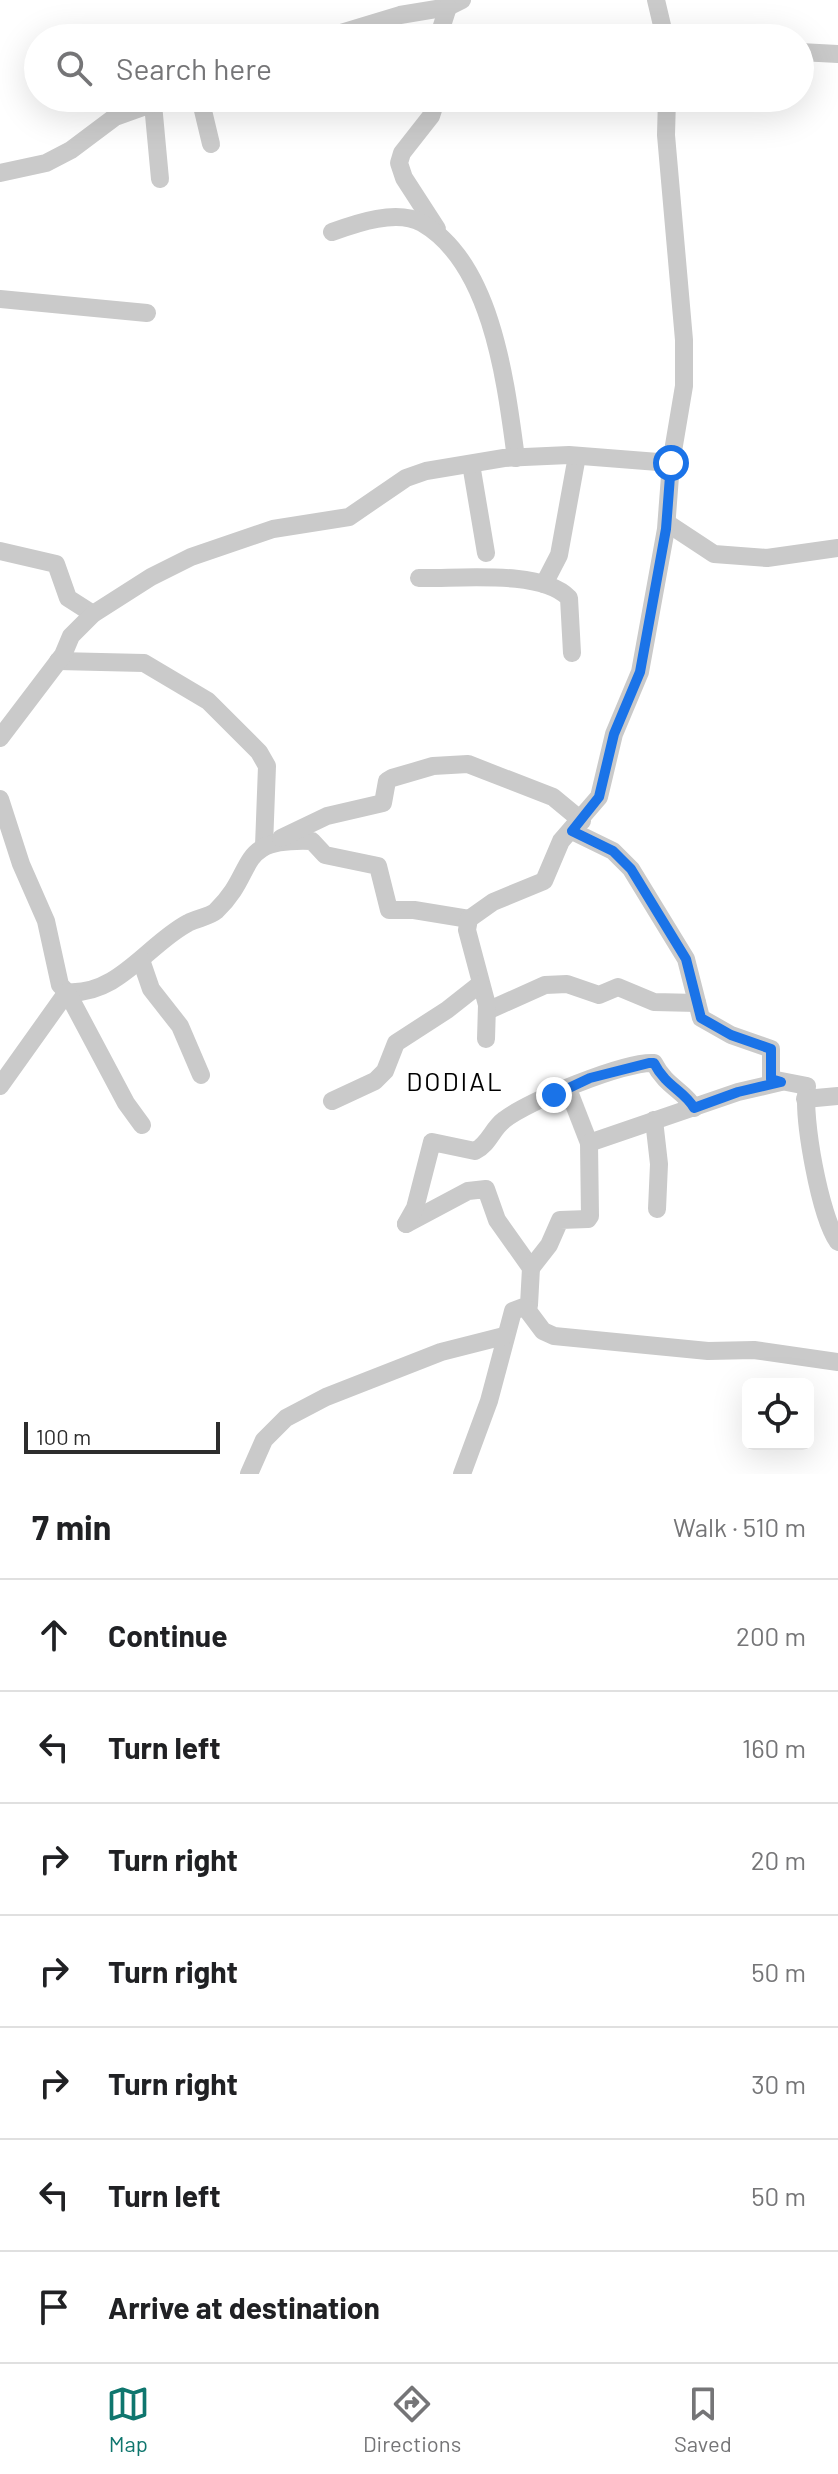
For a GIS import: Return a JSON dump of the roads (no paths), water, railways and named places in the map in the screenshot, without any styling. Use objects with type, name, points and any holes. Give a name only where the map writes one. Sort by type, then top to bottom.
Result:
[{"type":"street","points":[[656,0],[662,24]]},
{"type":"street","points":[[370,24],[455,3]]},
{"type":"street","points":[[445,24],[455,3]]},
{"type":"street","points":[[814,53],[838,54]]},
{"type":"street","points":[[0,173],[46,163],[71,150],[115,117],[129,112]]},
{"type":"street","points":[[160,112],[160,179]]},
{"type":"street","points":[[203,112],[211,144]]},
{"type":"street","points":[[432,112],[402,153],[399,163],[404,178],[470,275],[488,317],[508,396],[516,458]]},
{"type":"street","points":[[486,1039],[487,1011],[467,930],[469,919],[493,902],[544,881],[561,841],[599,797],[614,734],[640,672],[667,523],[671,463],[684,386],[684,340],[672,216],[668,112]]},
{"type":"street","points":[[332,232],[357,223],[392,218],[421,222],[447,245]]},
{"type":"street","points":[[0,299],[147,313]]},
{"type":"street","points":[[0,738],[58,661],[71,636],[93,614],[151,577],[191,557],[273,529],[349,517],[406,478],[471,464],[516,458],[577,456],[671,463]]},
{"type":"street","points":[[544,584],[559,555],[577,456]]},
{"type":"street","points":[[471,464],[486,553]]},
{"type":"street","points":[[667,523],[714,554],[767,558],[838,548]]},
{"type":"street","points":[[0,551],[56,564],[68,598],[93,614]]},
{"type":"street","points":[[419,578],[474,577],[544,584],[569,598],[572,653]]},
{"type":"street","points":[[58,661],[144,663],[208,701],[259,752],[267,766],[269,844]]},
{"type":"street","points":[[0,1086],[67,992],[95,989],[141,960],[186,924],[214,913],[254,854],[327,816],[383,803],[387,781],[392,778],[457,762],[553,797],[577,826],[613,851],[631,869],[673,932],[686,959],[701,1018],[771,1049],[771,1079],[806,1092],[838,1096]]},
{"type":"street","points":[[0,799],[21,864],[46,921],[60,985],[67,992],[126,1103],[142,1125]]},
{"type":"street","points":[[269,844],[312,841],[325,855],[378,866],[389,910],[414,910],[469,919]]},
{"type":"street","points":[[141,960],[151,989],[180,1026],[201,1075]]},
{"type":"street","points":[[332,1101],[375,1081],[385,1071],[396,1043],[480,984]]},
{"type":"street","points":[[487,1011],[506,1000],[553,984],[567,984],[599,995],[618,987],[654,1002],[697,1003]]},
{"type":"street","points":[[462,1474],[489,1401],[513,1311],[529,1305],[531,1268],[497,1220],[486,1189],[468,1191],[406,1224],[415,1208],[432,1142],[475,1151],[490,1139],[506,1118],[590,1078],[654,1063],[671,1089],[687,1098],[694,1108]]},
{"type":"street","points":[[589,1143],[738,1092],[781,1082]]},
{"type":"street","points":[[531,1268],[549,1245],[560,1220],[588,1219],[590,1216],[589,1143],[568,1089]]},
{"type":"street","points":[[806,1092],[807,1131],[838,1242]]},
{"type":"street","points":[[654,1120],[659,1164],[657,1209]]},
{"type":"street","points":[[525,1307],[543,1331],[554,1336],[708,1351],[754,1350],[838,1362]]},
{"type":"street","points":[[249,1474],[264,1440],[286,1418],[326,1397],[441,1352],[504,1336]]},
{"type":"district","name":"DODIAL","points":[[455,1080]]}]
